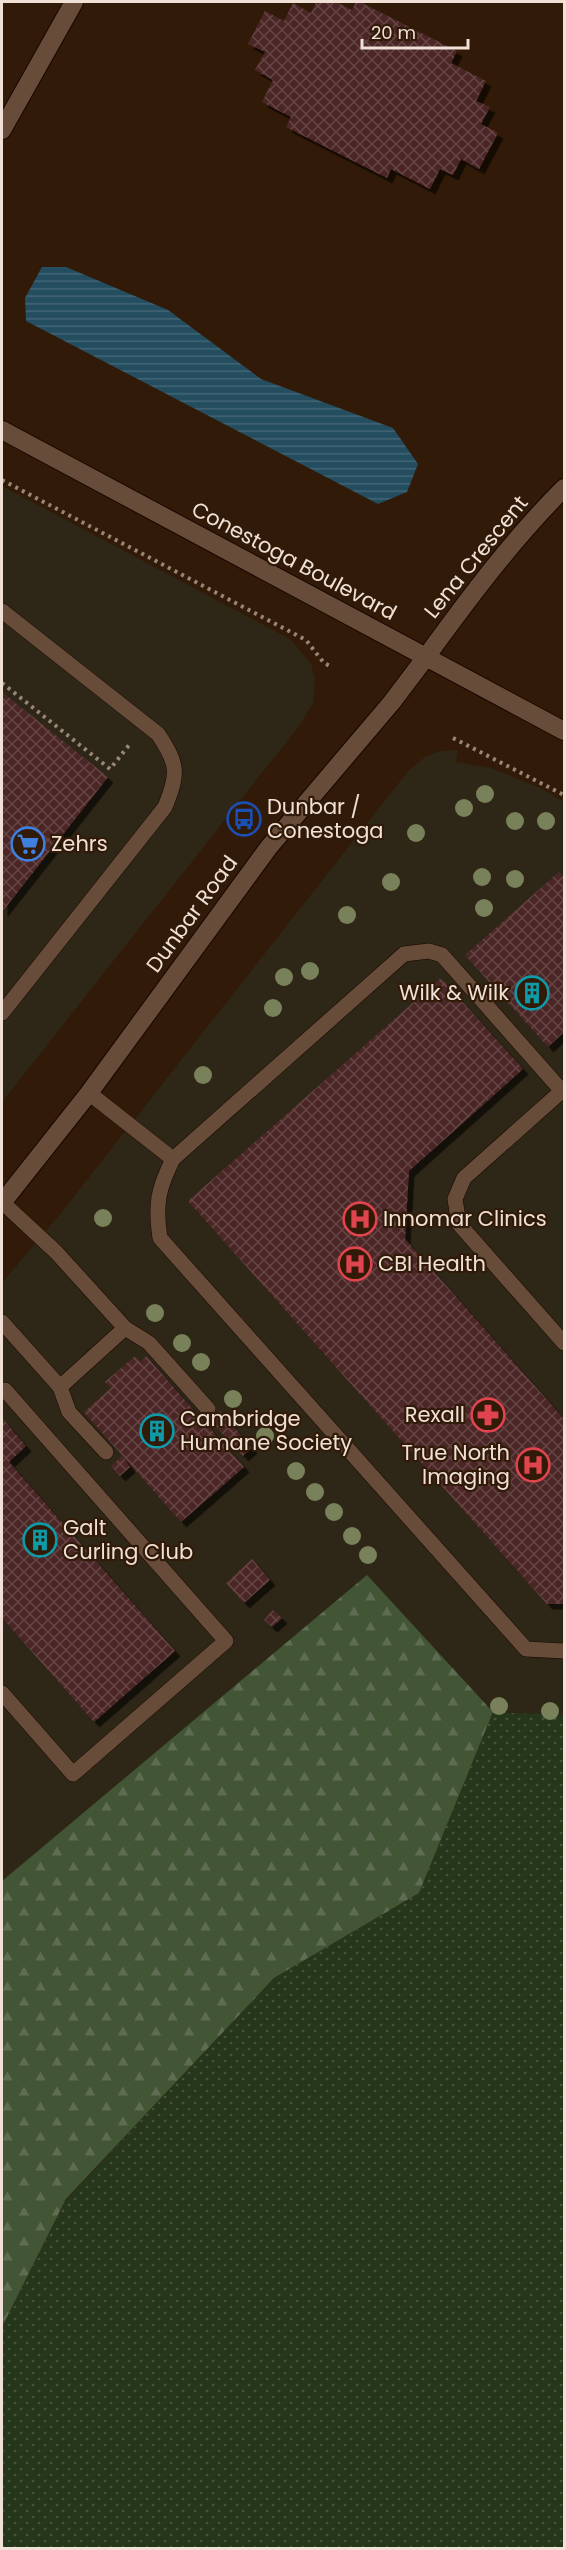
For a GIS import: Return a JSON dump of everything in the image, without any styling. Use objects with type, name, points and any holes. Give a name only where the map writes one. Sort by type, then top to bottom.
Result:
[{"type":"street","points":[[2,128],[74,2]]},
{"type":"street","name":"Conestoga Boulevard","points":[[2,430],[564,731]]},
{"type":"street","name":"Lena Crescent","points":[[426,657],[477,587],[534,518],[564,488]]},
{"type":"street","name":"Dunbar Road","points":[[2,1202],[89,1093],[268,847],[392,702],[426,657]]},
{"type":"lane","points":[[2,611],[158,734],[172,756],[175,783],[165,807],[2,1013]]},
{"type":"lane","points":[[564,1343],[459,1224],[455,1199],[464,1178],[563,1090],[442,955],[429,951],[404,954],[173,1159],[160,1183],[156,1210],[160,1238],[526,1650],[564,1651]]},
{"type":"lane","points":[[89,1093],[173,1159]]},
{"type":"lane","points":[[2,1202],[56,1252],[125,1328],[148,1343],[208,1409]]},
{"type":"lane","points":[[2,1322],[60,1387],[69,1412],[106,1452]]},
{"type":"lane","points":[[60,1387],[125,1328]]},
{"type":"lane","points":[[2,1693],[73,1774],[226,1641],[5,1390]]},
{"type":"path","points":[[2,480],[306,640],[324,663],[332,667]]},
{"type":"path","points":[[2,683],[110,769],[131,742]]},
{"type":"path","points":[[453,738],[564,795]]},
{"type":"shaded area","points":[[2,486],[290,639],[311,664],[315,679],[313,703],[299,726],[2,1102]]},
{"type":"shaded area","points":[[458,750],[456,762],[491,768],[540,788],[564,802],[564,1715],[493,1712],[367,1576],[2,1881],[2,1283],[61,1213],[409,770],[425,757],[440,751]]},
{"type":"green space","points":[[367,1575],[493,1712],[419,1893],[274,1978],[66,2199],[2,2327],[2,1881]]},
{"type":"green space","points":[[493,1712],[564,1715],[564,2548],[2,2548],[2,2327],[66,2200],[274,1978],[419,1893]]},
{"type":"water","points":[[42,267],[66,267],[168,310],[261,379],[393,428],[418,464],[407,492],[378,504],[26,321],[25,298]]},
{"type":"building","points":[[316,2],[336,2],[352,10],[356,2],[360,2],[457,51],[451,63],[486,81],[476,101],[490,107],[481,124],[498,133],[479,169],[461,159],[453,175],[440,169],[430,189],[391,169],[387,178],[286,127],[291,117],[262,102],[273,80],[255,70],[265,52],[248,44],[265,11],[284,21],[293,3],[311,13]]},
{"type":"building","name":"Zehrs","points":[[2,692],[108,777],[2,912]]},
{"type":"building","name":"Wilk & Wilk","points":[[559,872],[564,878],[564,1032],[548,1047],[465,955]]},
{"type":"building","points":[[441,978],[523,1069],[409,1171],[405,1239],[564,1419],[564,1604],[547,1604],[188,1201]]},
{"type":"building","name":"Cambridge Humane Society","points":[[135,1356],[140,1362],[146,1356],[244,1467],[181,1522],[84,1412],[111,1388],[105,1382]]},
{"type":"building","points":[[220,1411],[252,1448],[243,1456],[210,1420]]},
{"type":"building","name":"Galt Curling Club","points":[[2,1418],[26,1446],[9,1462],[175,1651],[94,1722],[2,1618]]},
{"type":"building","points":[[122,1456],[130,1467],[120,1476],[111,1466]]},
{"type":"building","points":[[252,1559],[270,1580],[244,1603],[226,1583]]},
{"type":"building","points":[[273,1610],[282,1618],[272,1627],[264,1620]]},
{"type":"place","name":"Dunbar / Conestoga","points":[[244,819]]},
{"type":"place","name":"Zehrs","points":[[28,844]]},
{"type":"place","name":"Wilk & Wilk","points":[[532,993]]},
{"type":"place","name":"Innomar Clinics","points":[[360,1219]]},
{"type":"place","name":"CBI Health","points":[[355,1264]]},
{"type":"place","name":"Rexall","points":[[488,1415]]},
{"type":"place","name":"Cambridge Humane Society","points":[[157,1431]]},
{"type":"place","name":"True North Imaging","points":[[533,1465]]},
{"type":"place","name":"Galt Curling Club","points":[[40,1540]]}]
